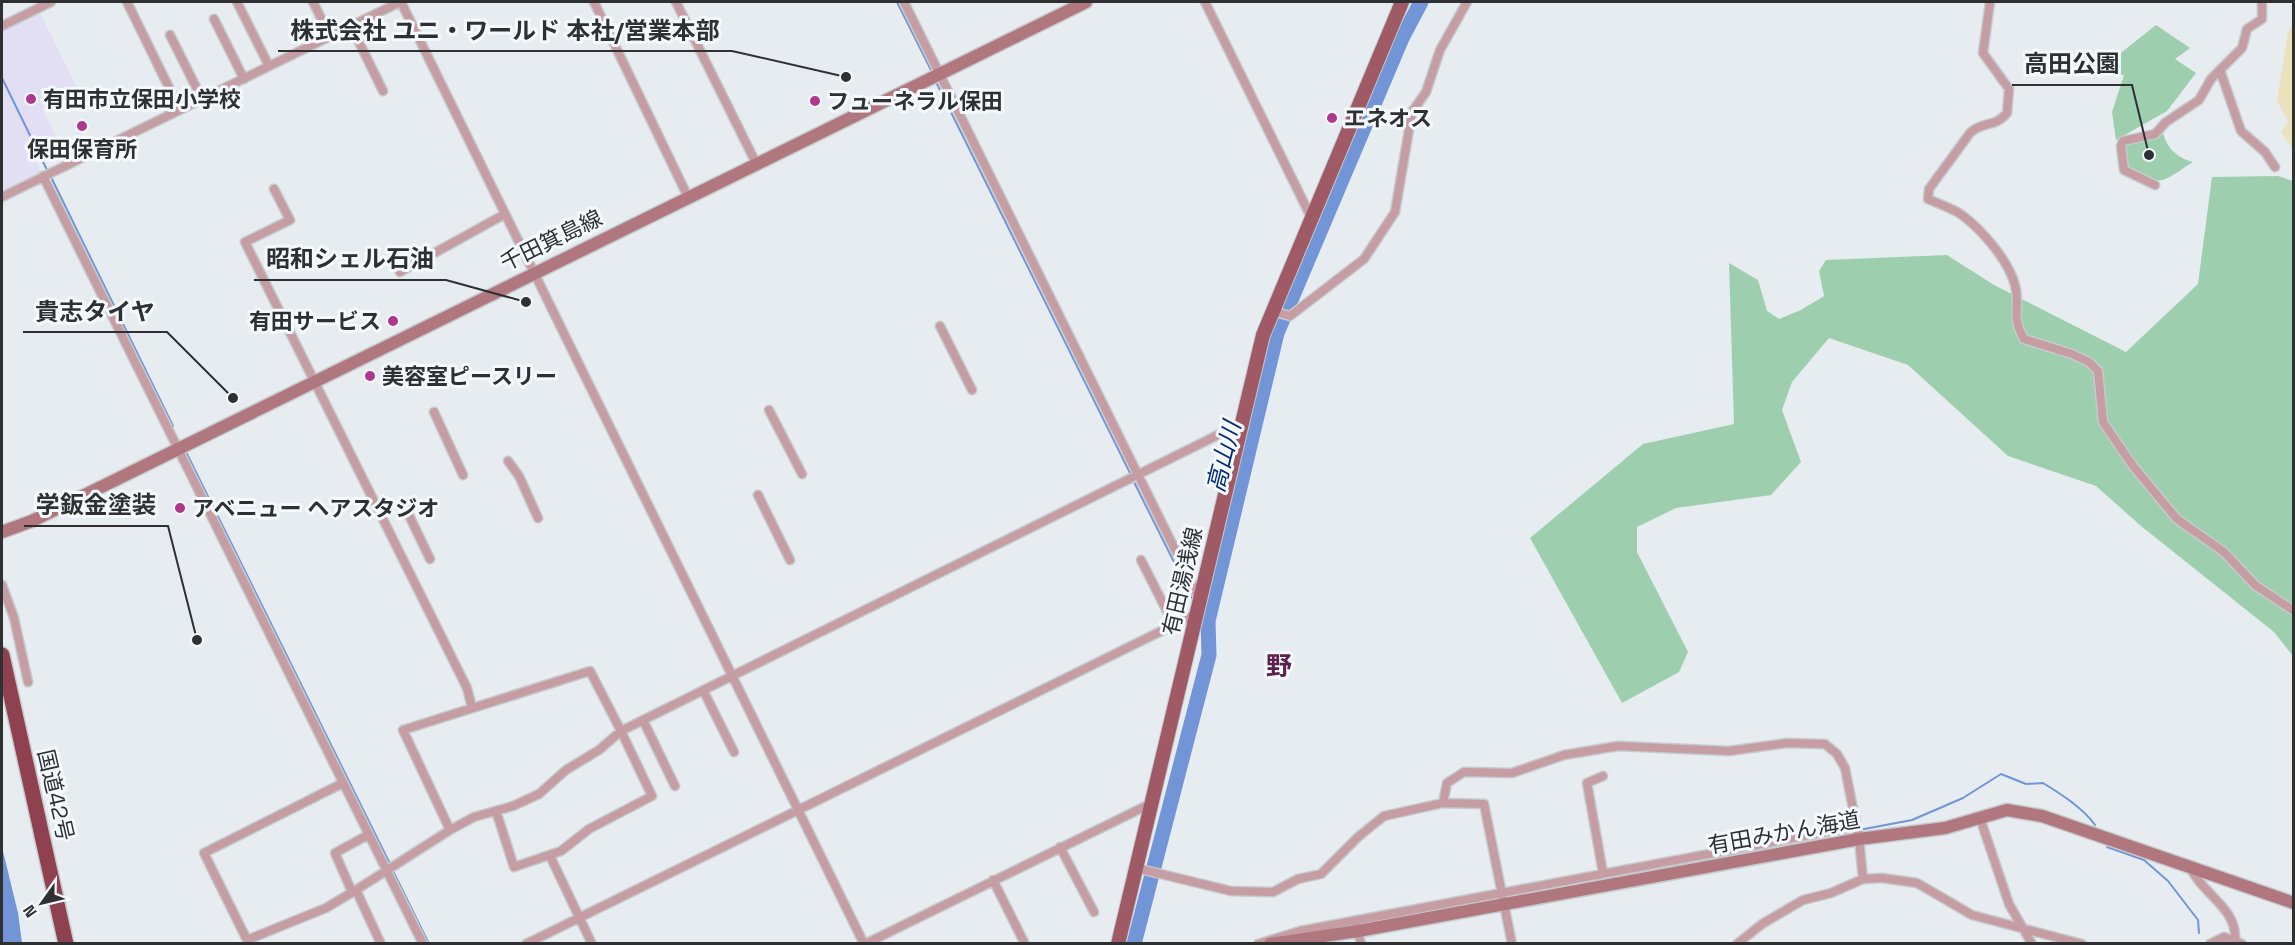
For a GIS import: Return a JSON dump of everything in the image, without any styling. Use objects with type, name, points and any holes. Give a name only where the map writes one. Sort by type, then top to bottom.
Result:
[{"type":"highway","name":"国道42号","points":[[2,656],[66,944]]},
{"type":"main road","name":"千田箕島線","points":[[2,532],[32,521],[1086,2]]},
{"type":"main road","name":"有田湯浅線","points":[[1118,944],[1259,346],[1402,2]]},
{"type":"main road","name":"有田みかん海道","points":[[1270,944],[1357,925],[1858,833],[1916,834],[2007,810],[2031,812],[2294,903]]},
{"type":"street","points":[[2,26],[51,2]]},
{"type":"street","points":[[127,2],[180,110]]},
{"type":"street","points":[[237,2],[269,66]]},
{"type":"street","points":[[313,2],[330,36]]},
{"type":"street","points":[[2,196],[400,2],[865,944],[1150,804]]},
{"type":"street","points":[[594,2],[688,197]]},
{"type":"street","points":[[676,2],[756,163]]},
{"type":"street","points":[[904,2],[934,75],[1199,599]]},
{"type":"street","points":[[1205,2],[1311,217]]},
{"type":"street","points":[[1272,311],[1290,316],[1357,265],[1372,248],[1395,212],[1412,112],[1426,92],[1440,50],[1467,2]]},
{"type":"street","points":[[1989,2],[1983,53],[2009,89],[2007,113],[1995,124],[1976,127],[1970,133],[1929,189],[1929,199],[1961,214],[1983,235],[2005,264],[2015,286],[2016,323],[2025,339],[2072,354],[2089,362],[2098,371],[2103,422],[2133,466],[2177,519],[2224,552],[2255,585],[2294,611]]},
{"type":"street","points":[[2155,185],[2124,170],[2121,146],[2126,140],[2155,134],[2166,122],[2199,100],[2211,79],[2242,48],[2247,29],[2262,19],[2262,2]]},
{"type":"street","points":[[214,19],[244,79]]},
{"type":"street","points":[[351,26],[383,91]]},
{"type":"street","points":[[170,35],[202,99]]},
{"type":"street","points":[[2220,70],[2241,131],[2265,152],[2275,167]]},
{"type":"street","points":[[43,176],[176,449],[423,944]]},
{"type":"street","points":[[274,189],[290,220],[245,242],[467,688],[472,708]]},
{"type":"street","points":[[400,272],[505,214]]},
{"type":"street","points":[[940,326],[972,390]]},
{"type":"street","points":[[770,410],[802,474]]},
{"type":"street","points":[[434,412],[463,475]]},
{"type":"street","points":[[343,783],[204,853],[248,942],[326,908],[474,817],[539,794],[566,770],[599,750],[621,731],[1242,423]]},
{"type":"street","points":[[508,461],[519,476],[538,518]]},
{"type":"street","points":[[758,495],[790,560]]},
{"type":"street","points":[[404,505],[430,559]]},
{"type":"street","points":[[1141,560],[1174,625]]},
{"type":"street","points":[[2,585],[14,618],[28,682]]},
{"type":"street","points":[[526,944],[1196,614]]},
{"type":"street","points":[[450,830],[403,730],[590,671],[652,796],[589,829],[561,851],[514,867],[496,811]]},
{"type":"street","points":[[703,690],[734,752]]},
{"type":"street","points":[[643,720],[675,786]]},
{"type":"street","points":[[1443,802],[1447,783],[1464,772],[1512,772],[1564,755],[1618,746],[1729,751],[1787,743],[1825,744],[1837,754],[1845,768],[1858,833],[1863,879]]},
{"type":"street","points":[[1603,776],[1587,783],[1603,873]]},
{"type":"street","points":[[1136,868],[1231,891],[1273,892],[1298,879],[1321,874],[1358,837],[1384,816],[1443,802],[1484,804],[1512,944]]},
{"type":"street","points":[[1980,818],[2009,904],[2032,944]]},
{"type":"street","points":[[1504,898],[1603,873],[1858,833]]},
{"type":"street","points":[[368,835],[335,853],[381,944]]},
{"type":"street","points":[[1060,847],[1094,912]]},
{"type":"street","points":[[549,856],[592,944]]},
{"type":"street","points":[[2190,867],[2197,879],[2234,922],[2239,941],[2220,938],[2210,944]]},
{"type":"street","points":[[1737,944],[1762,924],[1803,900],[1863,879],[1899,879],[1917,883],[1971,915],[2082,944]]},
{"type":"street","points":[[993,880],[1025,944]]},
{"type":"street","points":[[1258,944],[1300,931],[1357,925],[1361,944]]},
{"type":"shaded area","name":"有田市立保田小学校","points":[[39,11],[78,90],[42,108],[59,144],[34,156],[41,172],[2,191],[2,30]]},
{"type":"green space","points":[[2156,25],[2190,48],[2175,59],[2196,73],[2167,111],[2116,140],[2112,112],[2124,75],[2086,72],[2084,57],[2112,60]]},
{"type":"green space","points":[[2162,129],[2172,150],[2193,162],[2161,180],[2148,178],[2126,169],[2123,143]]},
{"type":"green space","points":[[2278,176],[2293,181],[2293,656],[2274,632],[2141,526],[2096,486],[2008,456],[1908,365],[1829,338],[1792,382],[1782,410],[1801,462],[1771,495],[1676,508],[1637,527],[1637,552],[1688,652],[1679,672],[1622,703],[1530,538],[1643,444],[1734,424],[1729,263],[1758,280],[1767,311],[1779,319],[1801,310],[1824,296],[1819,271],[1826,260],[1947,255],[1994,285],[2126,352],[2198,284],[2212,177]]},
{"type":"sand","points":[[2293,26],[2293,149],[2281,132],[2288,122],[2277,100],[2288,32]]},
{"type":"water","points":[[2,847],[18,913],[22,943],[3,943]]},
{"type":"waterway","points":[[897,2],[932,72]]},
{"type":"waterway","name":"高山川","points":[[1134,944],[1209,655],[1208,621],[1277,333],[1402,38],[1421,2]]},
{"type":"waterway","points":[[2,78],[48,172]]},
{"type":"waterway","points":[[935,80],[1131,475]]},
{"type":"waterway","points":[[51,177],[173,426]]},
{"type":"waterway","points":[[187,454],[391,866]]},
{"type":"waterway","points":[[1133,480],[1192,598]]},
{"type":"waterway","name":"高山川","points":[[1204,616],[1208,621]]},
{"type":"waterway","points":[[1505,897],[1912,820],[1963,798],[2001,774],[2026,784],[2043,783],[2078,807],[2095,825]]},
{"type":"waterway","points":[[2107,847],[2144,860],[2168,881],[2198,920],[2199,933]]},
{"type":"waterway","points":[[393,871],[429,944]]},
{"type":"waterway","points":[[1358,925],[1500,898]]},
{"type":"place","name":"株式会社 ユニ・ワールド 本社/営業本部","points":[[846,77]]},
{"type":"place","name":"有田市立保田小学校","points":[[31,99]]},
{"type":"place","name":"フューネラル保田","points":[[815,101]]},
{"type":"place","name":"エネオス","points":[[1332,118]]},
{"type":"place","name":"保田保育所","points":[[82,126]]},
{"type":"place","name":"高田公園","points":[[2149,155]]},
{"type":"place","name":"昭和シェル石油","points":[[526,302]]},
{"type":"place","name":"有田サービス","points":[[393,321]]},
{"type":"place","name":"美容室ピースリー","points":[[370,376]]},
{"type":"place","name":"貴志タイヤ","points":[[233,398]]},
{"type":"place","name":"アベニュー ヘアスタジオ","points":[[180,508]]},
{"type":"place","name":"学鈑金塗装","points":[[197,640]]},
{"type":"district","name":"野","points":[[1279,666]]}]
